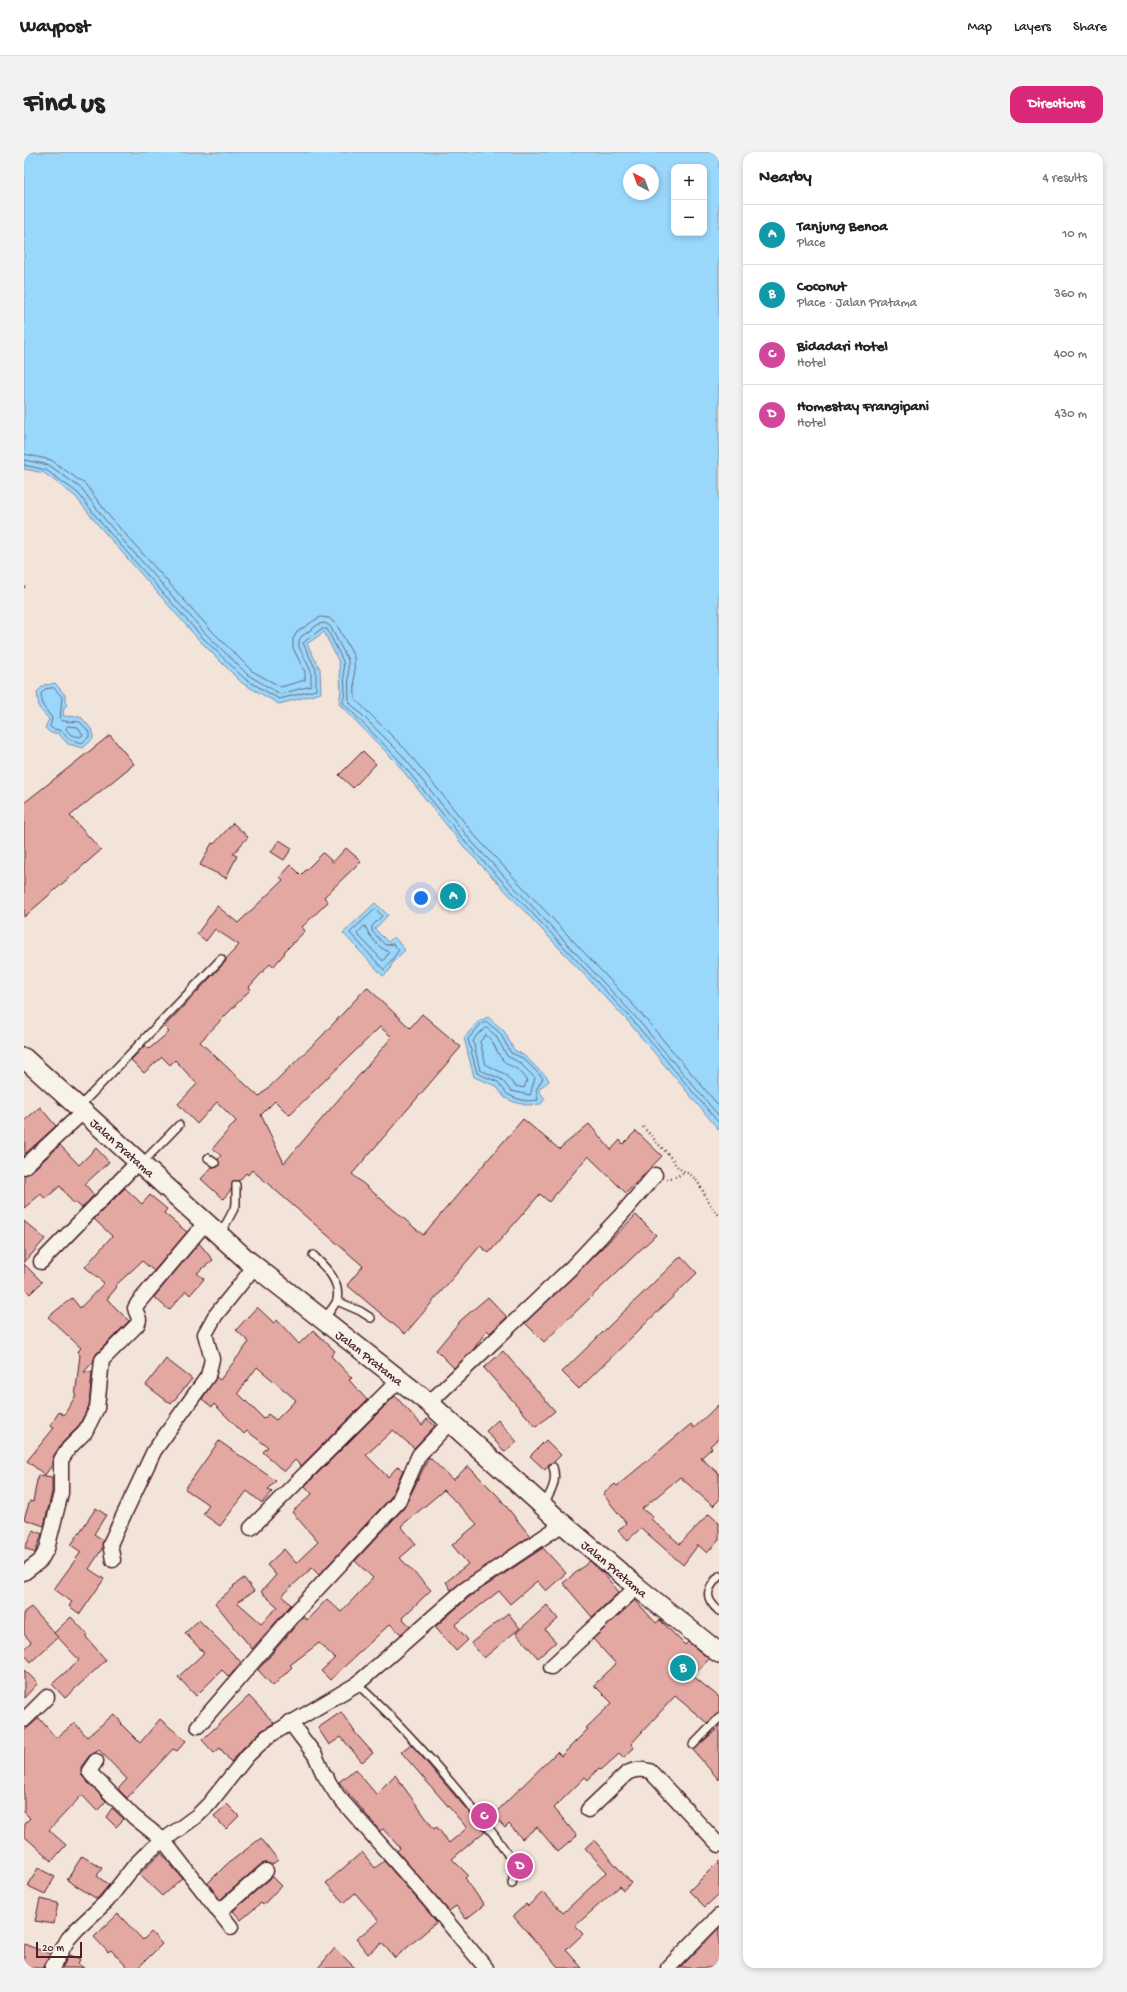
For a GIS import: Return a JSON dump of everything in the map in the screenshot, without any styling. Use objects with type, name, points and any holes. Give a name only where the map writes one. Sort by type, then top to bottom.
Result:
[{"type":"street","name":"Jalan Pratama","points":[[24,1058],[255,1266],[429,1403],[563,1524],[637,1587],[719,1653]]},
{"type":"street","points":[[24,1167],[81,1109]]},
{"type":"street","points":[[42,1262],[140,1163]]},
{"type":"street","points":[[429,1403],[572,1267],[621,1215],[655,1175]]},
{"type":"street","points":[[24,1573],[40,1561],[47,1549],[61,1493],[62,1460],[69,1448],[85,1432],[97,1408],[102,1360],[137,1325],[139,1322],[139,1317],[135,1308],[138,1303],[206,1222]]},
{"type":"street","points":[[113,1560],[110,1544],[154,1452],[208,1376],[212,1359],[205,1334],[215,1316],[255,1266]]},
{"type":"street","points":[[251,1528],[398,1380]]},
{"type":"street","points":[[198,1726],[294,1614],[398,1502],[419,1455],[450,1422]]},
{"type":"street","points":[[52,1968],[68,1939],[107,1901],[135,1866],[163,1840],[198,1815],[217,1795],[248,1755],[267,1737],[290,1722],[357,1684],[464,1590],[563,1524]]},
{"type":"street","points":[[551,1667],[637,1587]]},
{"type":"street","points":[[24,1720],[47,1697]]},
{"type":"street","points":[[290,1722],[315,1755],[323,1773],[337,1794],[486,1968]]},
{"type":"street","points":[[96,1761],[89,1771],[92,1775],[134,1818],[163,1840],[231,1927]]},
{"type":"street","points":[[588,1810],[626,1773],[634,1770],[650,1771],[719,1845]]},
{"type":"street","points":[[218,1912],[266,1871]]},
{"type":"street","points":[[668,1968],[719,1916]]},
{"type":"lane","points":[[81,1109],[221,959]]},
{"type":"lane","points":[[140,1163],[179,1125]]},
{"type":"lane","points":[[208,1158],[215,1163]]},
{"type":"lane","points":[[220,1235],[236,1205],[236,1185]]},
{"type":"lane","points":[[313,1255],[332,1273],[337,1292],[337,1301],[323,1321]]},
{"type":"lane","points":[[337,1301],[360,1311],[371,1318]]},
{"type":"lane","points":[[543,1506],[554,1483],[555,1478],[553,1467]]},
{"type":"lane","points":[[719,1576],[709,1588],[708,1594],[711,1602],[719,1611]]},
{"type":"lane","points":[[357,1684],[439,1767],[486,1826],[511,1860],[514,1873],[512,1884]]},
{"type":"lane","points":[[694,1745],[719,1718]]},
{"type":"path","points":[[643,1127],[673,1160],[676,1166],[696,1180],[711,1207],[719,1215]]},
{"type":"water","points":[[24,152],[719,152],[719,1130],[626,1019],[465,848],[395,761],[339,704],[341,690],[339,662],[324,632],[307,644],[320,669],[321,693],[279,704],[242,683],[199,640],[99,526],[75,496],[44,473],[24,469]]},
{"type":"water","points":[[55,683],[65,695],[65,702],[67,705],[64,708],[63,716],[81,717],[93,731],[93,739],[83,748],[68,744],[58,733],[51,733],[45,728],[49,719],[39,708],[37,692],[45,684]]},
{"type":"water","points":[[375,903],[388,915],[375,929],[388,942],[394,937],[405,950],[393,962],[389,971],[383,976],[343,933]]},
{"type":"water","points":[[488,1017],[504,1031],[514,1050],[525,1056],[547,1077],[549,1081],[540,1088],[539,1091],[545,1099],[541,1104],[526,1105],[514,1102],[505,1098],[496,1086],[474,1077],[464,1038],[479,1021]]},
{"type":"building","points":[[110,735],[134,764],[70,816],[101,850],[24,917],[24,803]]},
{"type":"building","points":[[363,751],[376,764],[353,788],[339,775]]},
{"type":"building","points":[[233,823],[248,837],[233,854],[237,856],[226,878],[200,865],[212,843],[214,844]]},
{"type":"building","points":[[279,840],[292,848],[284,860],[271,852]]},
{"type":"building","points":[[346,848],[361,861],[324,897],[328,902],[302,927],[305,931],[284,952],[285,953],[273,967],[270,964],[249,987],[251,989],[200,1042],[259,1097],[321,1037],[367,987],[410,1028],[422,1014],[461,1047],[352,1174],[423,1235],[523,1119],[559,1149],[589,1124],[611,1150],[620,1140],[623,1144],[636,1131],[662,1156],[626,1193],[588,1156],[549,1202],[540,1194],[489,1253],[480,1246],[405,1334],[347,1285],[363,1266],[252,1170],[248,1175],[246,1173],[239,1181],[233,1181],[231,1190],[223,1199],[201,1179],[212,1167],[215,1168],[219,1166],[218,1159],[221,1156],[213,1148],[236,1121],[217,1102],[197,1124],[178,1104],[197,1084],[175,1060],[170,1065],[162,1057],[144,1073],[131,1060],[145,1045],[149,1049],[169,1032],[164,1027],[226,961],[226,959],[239,945],[215,929],[206,941],[197,934],[217,906],[238,923],[283,880],[280,877],[291,865],[301,875],[323,853],[333,862]],"holes":[[[380,1027],[392,1037],[284,1163],[261,1115],[275,1101],[289,1115]]]},
{"type":"building","points":[[40,1107],[56,1126],[25,1154],[24,1121]]},
{"type":"building","points":[[60,1145],[79,1165],[96,1148],[109,1162],[85,1184],[94,1195],[82,1208],[75,1202],[73,1203],[60,1186],[45,1199],[41,1194],[24,1208],[24,1175],[30,1173]]},
{"type":"building","points":[[125,1188],[142,1204],[150,1195],[167,1209],[164,1213],[187,1232],[154,1271],[142,1261],[115,1286],[117,1287],[107,1299],[129,1321],[96,1354],[93,1362],[84,1372],[92,1372],[89,1406],[78,1427],[63,1442],[54,1455],[52,1465],[45,1475],[27,1461],[54,1428],[50,1426],[59,1412],[64,1415],[75,1397],[80,1355],[77,1352],[81,1348],[48,1317],[72,1298],[80,1308],[104,1283],[85,1267],[112,1236],[94,1219]]},
{"type":"building","points":[[636,1215],[656,1235],[544,1342],[525,1323]]},
{"type":"building","points":[[24,1221],[45,1239],[24,1263]]},
{"type":"building","points":[[199,1243],[213,1260],[197,1273],[204,1279],[190,1295],[186,1291],[169,1310],[154,1297]]},
{"type":"building","points":[[681,1256],[697,1273],[579,1389],[562,1372]]},
{"type":"building","points":[[24,1264],[42,1282],[30,1294],[24,1288]]},
{"type":"building","points":[[488,1297],[507,1317],[490,1333],[487,1330],[473,1350],[454,1368],[436,1350],[461,1320]]},
{"type":"building","points":[[257,1307],[274,1323],[277,1320],[299,1344],[313,1330],[335,1351],[331,1356],[352,1378],[349,1380],[367,1400],[301,1466],[295,1460],[284,1472],[263,1452],[268,1447],[247,1431],[244,1434],[214,1404],[212,1407],[202,1399],[216,1377],[220,1380],[249,1342],[236,1330]],"holes":[[[257,1367],[296,1400],[276,1420],[268,1414],[264,1419],[238,1393]]]},
{"type":"building","points":[[503,1351],[555,1411],[536,1427],[484,1368]]},
{"type":"building","points":[[166,1359],[192,1379],[171,1404],[146,1385]]},
{"type":"building","points":[[395,1396],[422,1425],[427,1419],[435,1426],[414,1448],[393,1430],[366,1455],[388,1477],[398,1466],[403,1470],[391,1497],[319,1575],[312,1568],[282,1595],[291,1605],[252,1649],[215,1603],[244,1578],[254,1591],[237,1602],[261,1623],[278,1607],[261,1592],[276,1575],[267,1565],[284,1549],[296,1563],[318,1542],[292,1512],[312,1494],[305,1486]]},
{"type":"building","points":[[719,1404],[719,1438],[710,1446],[712,1448],[701,1458],[719,1474],[719,1500],[713,1506],[680,1477],[642,1509],[653,1517],[651,1519],[680,1544],[709,1514],[719,1523],[719,1540],[707,1553],[698,1545],[683,1565],[641,1528],[628,1540],[618,1531],[626,1523],[603,1494],[615,1484],[617,1486],[691,1424],[694,1428]]},
{"type":"building","points":[[498,1420],[517,1442],[505,1452],[486,1431]]},
{"type":"building","points":[[546,1440],[561,1455],[554,1462],[549,1464],[545,1470],[530,1456]]},
{"type":"building","points":[[219,1441],[276,1481],[268,1489],[272,1492],[262,1503],[247,1491],[220,1526],[203,1514],[209,1505],[185,1489]]},
{"type":"building","points":[[429,1457],[453,1480],[468,1466],[498,1496],[530,1536],[451,1590],[446,1582],[468,1564],[452,1545],[477,1524],[444,1490],[401,1526],[416,1544],[400,1558],[431,1590],[402,1618],[410,1626],[401,1634],[390,1624],[330,1680],[321,1671],[335,1658],[319,1643],[290,1665],[292,1667],[273,1686],[258,1670],[303,1617],[307,1620],[327,1599],[341,1612],[373,1578],[355,1561],[404,1508]]},
{"type":"building","points":[[38,1475],[52,1477],[52,1492],[44,1526],[24,1519],[30,1501],[33,1502]]},
{"type":"building","points":[[96,1508],[106,1515],[94,1534],[103,1540],[102,1549],[89,1569],[104,1579],[80,1614],[69,1606],[72,1602],[54,1589],[81,1552],[71,1545]]},
{"type":"building","points":[[33,1530],[42,1534],[35,1553],[25,1548]]},
{"type":"building","points":[[543,1548],[566,1573],[546,1591],[537,1581],[510,1604],[499,1591],[455,1625],[468,1640],[456,1651],[435,1627],[469,1597]]},
{"type":"building","points":[[590,1561],[602,1572],[619,1592],[592,1617],[563,1583]]},
{"type":"building","points":[[635,1600],[656,1623],[660,1620],[685,1645],[688,1642],[709,1659],[693,1676],[719,1697],[719,1713],[707,1723],[675,1696],[631,1744],[634,1748],[623,1758],[619,1754],[601,1770],[599,1768],[588,1780],[585,1777],[554,1808],[577,1836],[558,1852],[537,1827],[522,1839],[509,1824],[505,1828],[493,1815],[557,1752],[561,1756],[588,1729],[586,1728],[612,1703],[594,1685],[616,1664],[593,1639]]},
{"type":"building","points":[[547,1605],[558,1619],[545,1630],[556,1642],[538,1658],[516,1633]]},
{"type":"building","points":[[31,1607],[58,1637],[31,1662],[24,1654],[24,1649],[31,1642],[24,1634],[24,1612]]},
{"type":"building","points":[[508,1613],[520,1628],[484,1658],[471,1643]]},
{"type":"building","points":[[71,1617],[88,1635],[86,1637],[106,1660],[65,1698],[52,1684],[79,1660],[54,1633]]},
{"type":"building","points":[[199,1620],[241,1662],[229,1677],[222,1670],[196,1696],[178,1677],[204,1653],[185,1633]]},
{"type":"building","points":[[24,1670],[38,1683],[24,1698]]},
{"type":"building","points":[[249,1696],[274,1723],[261,1731],[231,1762],[220,1748],[214,1753],[202,1740]]},
{"type":"building","points":[[341,1712],[357,1735],[373,1753],[362,1762],[341,1737],[329,1745],[318,1728]]},
{"type":"building","points":[[114,1714],[122,1723],[121,1724],[140,1743],[160,1719],[186,1741],[177,1751],[173,1749],[127,1798],[118,1789],[127,1779],[99,1750],[89,1756],[81,1767],[82,1776],[106,1801],[97,1811],[82,1795],[49,1830],[66,1845],[52,1861],[24,1836],[24,1824],[30,1818],[24,1812],[24,1731],[39,1718],[56,1738],[75,1723],[87,1737]]},
{"type":"building","points":[[719,1725],[719,1780],[693,1750],[716,1730],[715,1729]]},
{"type":"building","points":[[411,1744],[485,1831],[452,1859],[468,1875],[465,1878],[484,1905],[466,1919],[456,1906],[449,1911],[397,1851],[400,1848],[383,1829],[380,1831],[339,1782],[355,1769],[376,1794],[395,1775],[434,1829],[437,1827],[449,1843],[467,1828],[401,1752]]},
{"type":"building","points":[[227,1804],[239,1816],[226,1829],[214,1816]]},
{"type":"building","points":[[112,1808],[124,1819],[116,1827],[106,1817]]},
{"type":"building","points":[[261,1838],[278,1860],[271,1865],[265,1863],[260,1865],[220,1900],[208,1883],[226,1865]]},
{"type":"building","points":[[594,1840],[631,1883],[623,1890],[620,1886],[575,1926],[583,1934],[566,1950],[582,1968],[559,1968],[513,1916],[526,1904],[528,1906],[543,1892],[563,1913],[607,1872],[585,1848]]},
{"type":"building","points":[[362,1852],[375,1868],[384,1861],[437,1922],[395,1958],[382,1943],[368,1954],[356,1939],[379,1921],[355,1893],[344,1903],[326,1883]]},
{"type":"building","points":[[161,1853],[182,1878],[162,1896],[139,1874]]},
{"type":"building","points":[[82,1856],[102,1868],[97,1876],[109,1885],[97,1899],[67,1880]]},
{"type":"building","points":[[719,1861],[719,1894],[705,1907],[689,1891]]},
{"type":"building","points":[[38,1868],[55,1877],[45,1894],[28,1886]]},
{"type":"building","points":[[272,1877],[281,1886],[263,1905],[261,1903],[241,1920],[233,1911]]},
{"type":"building","points":[[40,1899],[58,1903],[54,1924],[35,1921]]},
{"type":"building","points":[[118,1914],[143,1940],[151,1932],[162,1944],[138,1968],[128,1968],[111,1950],[108,1952],[94,1937]]},
{"type":"building","points":[[719,1928],[719,1968],[680,1968]]},
{"type":"building","points":[[24,1944],[50,1954],[44,1968],[24,1968]]},
{"type":"building","points":[[335,1948],[355,1968],[318,1968]]},
{"type":"building","points":[[69,1955],[80,1959],[78,1964],[84,1968],[62,1968]]},
{"type":"place","name":"Tanjung Benoa","points":[[453,896]]},
{"type":"place","name":"Coconut","points":[[683,1668]]},
{"type":"place","name":"Bidadari Hotel","points":[[484,1816]]},
{"type":"place","name":"Homestay Frangipani","points":[[520,1866]]}]
